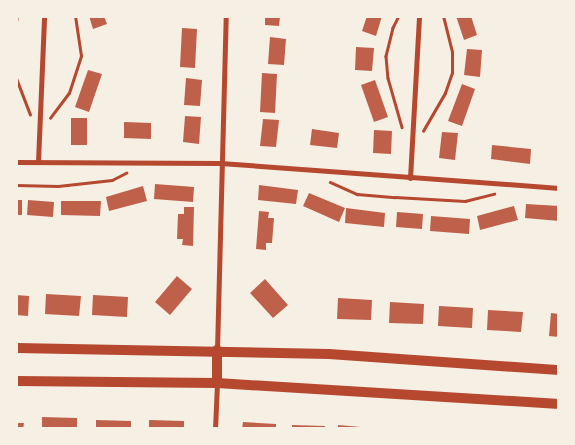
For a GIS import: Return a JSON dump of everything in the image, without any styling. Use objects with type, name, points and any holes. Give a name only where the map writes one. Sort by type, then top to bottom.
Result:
[{"type":"main road","points":[[16,348],[217,350],[329,354],[559,370]]},
{"type":"main road","points":[[217,350],[217,383]]},
{"type":"main road","points":[[16,381],[217,383],[559,404]]},
{"type":"street","points":[[38,162],[44,16]]},
{"type":"street","points":[[217,350],[220,163],[226,16]]},
{"type":"street","points":[[410,178],[419,16]]},
{"type":"street","points":[[16,162],[220,163],[559,188]]},
{"type":"street","points":[[215,429],[217,383]]},
{"type":"path","points":[[16,22],[17,16]]},
{"type":"path","points":[[16,77],[26,107],[40,130],[69,93],[81,56],[75,16]]},
{"type":"path","points":[[399,16],[392,28],[386,56],[388,78],[396,112],[412,149]]},
{"type":"path","points":[[412,149],[445,93],[452,74],[452,52],[443,16]]},
{"type":"path","points":[[16,185],[58,186],[112,180],[148,162]]},
{"type":"path","points":[[324,180],[357,194],[385,196],[465,201],[500,192]]},
{"type":"building","points":[[89,16],[104,16],[107,24],[93,29]]},
{"type":"building","points":[[265,16],[280,16],[279,26],[265,25]]},
{"type":"building","points":[[367,16],[382,16],[376,36],[362,31]]},
{"type":"building","points":[[456,16],[471,16],[477,35],[464,40]]},
{"type":"building","points":[[182,28],[197,29],[195,68],[180,67]]},
{"type":"building","points":[[270,37],[286,39],[284,65],[268,64]]},
{"type":"building","points":[[356,47],[374,48],[372,71],[355,70]]},
{"type":"building","points":[[467,49],[482,50],[480,77],[464,75]]},
{"type":"building","points":[[88,70],[102,74],[89,112],[75,107]]},
{"type":"building","points":[[262,73],[277,74],[275,113],[260,112]]},
{"type":"building","points":[[186,78],[202,80],[200,106],[184,105]]},
{"type":"building","points":[[375,80],[388,117],[374,122],[361,85]]},
{"type":"building","points":[[462,84],[475,89],[462,126],[448,121]]},
{"type":"building","points":[[185,116],[201,117],[199,144],[183,142]]},
{"type":"building","points":[[71,118],[87,118],[87,145],[71,145]]},
{"type":"building","points":[[263,119],[279,120],[276,147],[260,146]]},
{"type":"building","points":[[124,122],[151,123],[151,139],[124,138]]},
{"type":"building","points":[[312,129],[339,133],[337,148],[310,145]]},
{"type":"building","points":[[374,130],[392,131],[391,154],[373,153]]},
{"type":"building","points":[[442,132],[458,133],[455,160],[439,158]]},
{"type":"building","points":[[492,145],[531,149],[530,164],[491,159]]},
{"type":"building","points":[[155,184],[194,187],[193,202],[154,199]]},
{"type":"building","points":[[259,185],[298,190],[296,204],[258,200]]},
{"type":"building","points":[[143,186],[147,201],[109,211],[106,197]]},
{"type":"building","points":[[309,193],[345,208],[339,222],[303,206]]},
{"type":"building","points":[[16,200],[22,200],[22,215],[16,215]]},
{"type":"building","points":[[28,200],[54,202],[53,217],[27,215]]},
{"type":"building","points":[[61,201],[101,201],[100,216],[61,215]]},
{"type":"building","points":[[526,204],[559,206],[559,221],[525,218]]},
{"type":"building","points":[[514,206],[518,220],[480,230],[477,216]]},
{"type":"building","points":[[184,207],[194,207],[193,246],[182,245],[183,239],[177,239],[178,214],[184,214]]},
{"type":"building","points":[[346,208],[385,213],[384,227],[345,223]]},
{"type":"building","points":[[259,211],[269,212],[268,218],[274,218],[272,243],[266,243],[266,250],[256,249]]},
{"type":"building","points":[[397,212],[423,214],[422,229],[396,227]]},
{"type":"building","points":[[431,216],[470,219],[469,234],[430,231]]},
{"type":"building","points":[[177,276],[192,289],[170,315],[155,302]]},
{"type":"building","points":[[265,279],[288,305],[273,318],[250,293]]},
{"type":"building","points":[[46,294],[81,296],[79,316],[45,314]]},
{"type":"building","points":[[16,295],[29,296],[28,316],[16,315]]},
{"type":"building","points":[[93,295],[128,297],[127,317],[92,315]]},
{"type":"building","points":[[338,298],[372,300],[371,320],[337,319]]},
{"type":"building","points":[[390,302],[424,304],[423,324],[389,323]]},
{"type":"building","points":[[439,306],[473,308],[472,328],[438,326]]},
{"type":"building","points":[[488,310],[523,312],[521,332],[487,330]]},
{"type":"building","points":[[551,313],[559,314],[559,337],[549,336]]},
{"type":"building","points":[[42,417],[77,418],[77,429],[42,429]]},
{"type":"building","points":[[96,420],[131,421],[131,429],[96,429]]},
{"type":"building","points":[[149,420],[184,421],[184,429],[149,429]]},
{"type":"building","points":[[243,422],[276,424],[276,429],[242,429]]},
{"type":"building","points":[[16,423],[24,423],[23,429],[16,429]]},
{"type":"building","points":[[292,425],[325,426],[325,429],[292,429]]},
{"type":"building","points":[[338,425],[361,427],[361,429],[338,429]]}]
